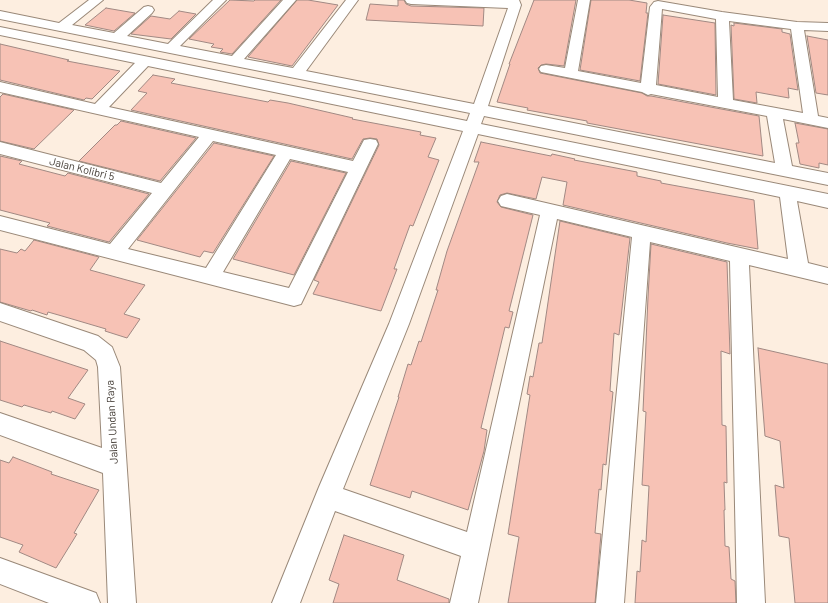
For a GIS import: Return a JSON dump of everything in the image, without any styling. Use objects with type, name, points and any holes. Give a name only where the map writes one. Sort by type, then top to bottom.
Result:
[{"type":"street","points":[[62,27],[97,0]]},
{"type":"street","points":[[170,49],[220,0]]},
{"type":"street","points":[[235,61],[290,0]]},
{"type":"street","points":[[296,74],[352,0]]},
{"type":"street","points":[[286,603],[328,496],[399,324],[475,119],[514,3],[411,0]]},
{"type":"street","points":[[571,74],[584,0]]},
{"type":"street","points":[[648,90],[656,7],[663,4],[722,16],[797,26],[828,27]]},
{"type":"street","points":[[117,38],[148,10]]},
{"type":"street","points":[[0,15],[296,74],[475,119],[828,201]]},
{"type":"street","points":[[722,16],[726,103]]},
{"type":"street","points":[[797,26],[811,120]]},
{"type":"street","points":[[0,31],[146,60],[475,119],[785,170],[828,179]]},
{"type":"street","points":[[98,109],[146,60]]},
{"type":"street","points":[[546,69],[648,90],[726,103],[828,123]]},
{"type":"street","points":[[0,87],[357,168]]},
{"type":"street","points":[[774,113],[785,170]]},
{"type":"street","points":[[114,253],[210,134]]},
{"type":"street","points":[[0,222],[114,253],[211,276],[294,298],[370,144]]},
{"type":"street","name":"Jalan Kolibri 5","points":[[0,148],[164,190]]},
{"type":"street","points":[[211,276],[286,152]]},
{"type":"street","points":[[789,193],[799,269]]},
{"type":"street","points":[[507,201],[828,276]]},
{"type":"street","points":[[464,603],[550,211]]},
{"type":"street","points":[[610,603],[642,232]]},
{"type":"street","points":[[739,255],[751,603]]},
{"type":"street","name":"Jalan Undan Raya","points":[[0,312],[90,343],[104,354],[109,367],[122,603]]},
{"type":"street","points":[[0,424],[115,465]]},
{"type":"street","points":[[328,496],[476,548]]},
{"type":"street","points":[[0,571],[86,603]]},
{"type":"building","points":[[230,0],[281,0],[232,54],[220,52],[223,49],[211,47],[214,44],[189,39]]},
{"type":"building","points":[[297,0],[308,0],[338,5],[292,66],[248,57]]},
{"type":"building","points":[[398,0],[404,0],[406,4],[411,6],[484,8],[483,26],[366,20],[370,4],[398,6]]},
{"type":"building","points":[[534,0],[576,0],[564,66],[546,64],[541,65],[538,68],[540,73],[642,93],[647,96],[759,116],[763,156],[587,123],[587,121],[527,110],[528,108],[497,102],[509,64]]},
{"type":"building","points":[[591,0],[629,0],[647,3],[646,13],[648,13],[640,81],[580,70]]},
{"type":"building","points":[[106,8],[135,13],[114,31],[85,25]]},
{"type":"building","points":[[179,11],[196,14],[171,39],[131,34],[151,16],[170,19]]},
{"type":"building","points":[[663,15],[715,23],[716,95],[658,84]]},
{"type":"building","points":[[734,23],[782,29],[782,32],[790,34],[798,90],[788,88],[789,98],[756,92],[757,103],[734,99],[731,25],[734,26]]},
{"type":"building","points":[[807,36],[828,40],[828,95],[816,93]]},
{"type":"building","points":[[0,44],[69,60],[67,61],[120,71],[92,99],[86,98],[84,100],[0,80]]},
{"type":"building","points":[[153,75],[175,79],[171,83],[268,102],[270,100],[288,103],[353,118],[352,119],[421,132],[420,135],[436,138],[428,157],[439,160],[413,226],[410,225],[394,269],[397,269],[381,311],[313,294],[319,282],[314,280],[379,145],[377,139],[363,139],[352,159],[131,110],[147,93],[138,91]]},
{"type":"building","points":[[3,94],[74,110],[34,149],[0,141],[0,97]]},
{"type":"building","points":[[121,121],[196,138],[160,181],[79,161],[115,125]]},
{"type":"building","points":[[795,123],[828,129],[828,165],[819,163],[819,168],[800,164],[796,143],[799,143]]},
{"type":"building","points":[[481,142],[551,156],[552,154],[575,159],[574,160],[637,172],[637,176],[661,181],[661,183],[754,200],[758,249],[563,205],[567,182],[542,177],[536,199],[507,193],[500,195],[497,202],[501,207],[533,215],[509,311],[513,312],[509,328],[505,327],[481,428],[487,430],[484,451],[468,510],[412,491],[410,498],[370,485],[399,397],[408,364],[411,365],[419,341],[421,342],[438,290],[436,290],[447,251],[479,162],[474,162]]},
{"type":"building","points":[[214,143],[274,156],[213,253],[204,251],[200,257],[137,240]]},
{"type":"building","points":[[0,156],[22,161],[19,164],[65,176],[68,173],[149,194],[109,242],[47,226],[50,223],[0,210]]},
{"type":"building","points":[[291,161],[346,173],[294,275],[233,259]]},
{"type":"building","points":[[560,221],[630,238],[619,335],[614,333],[610,391],[613,392],[606,465],[603,464],[601,490],[599,489],[595,533],[601,534],[595,603],[508,603],[519,537],[508,534],[530,395],[527,394],[530,376],[533,377],[539,343],[542,343]]},
{"type":"building","points":[[34,240],[99,257],[90,270],[145,285],[124,314],[140,319],[127,338],[105,331],[106,329],[48,312],[47,315],[0,302],[0,249],[17,253],[21,249],[25,251]]},
{"type":"building","points":[[651,244],[727,262],[730,354],[721,351],[722,425],[726,426],[727,483],[724,482],[724,510],[725,546],[729,547],[731,579],[735,581],[736,603],[635,603],[637,571],[640,572],[642,540],[646,542],[649,486],[642,485],[646,412],[643,411]]},
{"type":"building","points":[[0,341],[88,370],[68,398],[85,404],[75,419],[52,411],[51,413],[24,405],[22,407],[0,400]]},
{"type":"building","points":[[758,348],[828,364],[828,603],[795,603],[789,538],[779,536],[775,485],[784,488],[780,441],[765,436]]},
{"type":"building","points":[[13,457],[52,472],[51,474],[99,490],[74,533],[77,534],[56,568],[19,552],[23,545],[0,537],[0,460],[9,463]]},
{"type":"building","points":[[344,535],[404,555],[397,580],[449,599],[449,603],[333,603],[339,584],[329,580]]}]
